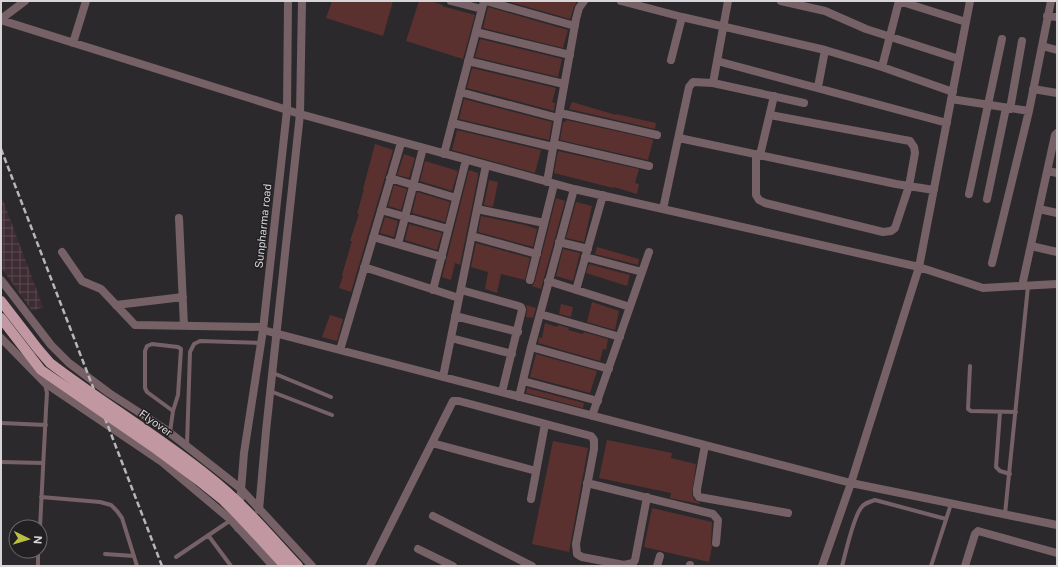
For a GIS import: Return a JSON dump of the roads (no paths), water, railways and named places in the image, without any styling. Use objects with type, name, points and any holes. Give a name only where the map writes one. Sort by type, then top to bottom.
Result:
[{"type":"main road","name":"Flyover","points":[[1,301],[50,363],[162,441],[232,495],[298,566]]},
{"type":"main road","name":"Flyover","points":[[1,318],[41,370],[156,449],[202,483],[231,509],[285,566]]},
{"type":"street","points":[[1,20],[25,1]]},
{"type":"street","points":[[73,43],[86,1]]},
{"type":"street","name":"Sunpharma road","points":[[238,528],[244,453],[263,328],[287,110],[288,1]]},
{"type":"street","points":[[259,510],[270,391],[300,114],[302,1]]},
{"type":"street","points":[[451,1],[484,4],[575,26]]},
{"type":"street","points":[[530,280],[544,223],[551,183],[554,146],[575,26],[580,8],[584,1]]},
{"type":"street","points":[[621,1],[682,17],[825,50],[882,67],[952,96],[988,106],[1029,111]]},
{"type":"street","points":[[714,83],[728,1]]},
{"type":"street","points":[[782,1],[825,11],[866,28],[959,59]]},
{"type":"street","points":[[882,67],[899,1],[966,22]]},
{"type":"street","points":[[822,566],[851,483],[919,267],[970,1]]},
{"type":"street","points":[[992,263],[1034,89],[1051,1]]},
{"type":"street","points":[[444,154],[484,4]]},
{"type":"street","points":[[1047,16],[1057,18]]},
{"type":"street","points":[[671,60],[682,17]]},
{"type":"street","points":[[1,20],[300,114],[574,189],[919,267],[983,288],[1057,284]]},
{"type":"street","points":[[476,32],[570,55]]},
{"type":"street","points":[[969,194],[1002,39]]},
{"type":"street","points":[[987,199],[1022,41]]},
{"type":"street","points":[[1042,46],[1057,50]]},
{"type":"street","points":[[818,87],[825,50]]},
{"type":"street","points":[[468,61],[564,84]]},
{"type":"street","points":[[717,61],[947,123]]},
{"type":"street","points":[[663,209],[689,87],[693,82],[714,83],[804,103]]},
{"type":"street","points":[[1034,89],[1057,93]]},
{"type":"street","points":[[460,92],[559,115],[657,135]]},
{"type":"street","points":[[770,115],[910,141],[914,146],[915,153],[909,186],[895,228],[891,231],[883,232],[765,203],[759,200],[756,195],[758,155],[774,96]]},
{"type":"street","points":[[452,123],[649,166]]},
{"type":"street","points":[[1025,286],[1031,246],[1055,135],[1057,133]]},
{"type":"street","points":[[679,138],[934,190]]},
{"type":"street","points":[[340,350],[401,142]]},
{"type":"street","points":[[398,244],[423,148]]},
{"type":"street","points":[[433,290],[466,160]]},
{"type":"street","points":[[443,377],[486,165]]},
{"type":"street","points":[[1048,171],[1057,173]]},
{"type":"street","points":[[390,178],[456,198]]},
{"type":"street","points":[[519,397],[548,281],[574,189]]},
{"type":"street","points":[[576,290],[603,195]]},
{"type":"street","points":[[477,209],[544,223]]},
{"type":"street","points":[[1039,209],[1057,213]]},
{"type":"street","points":[[381,210],[448,229]]},
{"type":"street","points":[[179,218],[184,326]]},
{"type":"street","points":[[472,236],[537,254]]},
{"type":"street","points":[[373,237],[442,257]]},
{"type":"street","points":[[559,242],[642,272]]},
{"type":"street","points":[[1031,246],[1057,252]]},
{"type":"street","points":[[62,252],[82,280],[101,289],[135,325],[263,328],[277,334],[851,483],[1057,525]]},
{"type":"street","points":[[592,416],[649,252]]},
{"type":"street","points":[[364,267],[459,298]]},
{"type":"street","points":[[1,280],[50,345],[68,363],[109,393],[170,432],[240,488],[312,566]]},
{"type":"street","points":[[548,281],[630,307]]},
{"type":"street","points":[[461,290],[521,308],[522,310],[518,332],[502,392]]},
{"type":"street","points":[[116,305],[183,297]]},
{"type":"street","points":[[540,314],[620,337]]},
{"type":"street","points":[[455,316],[518,332]]},
{"type":"street","points":[[1,338],[45,383],[162,462],[231,520],[274,566]]},
{"type":"street","points":[[451,338],[512,354]]},
{"type":"street","points":[[531,347],[609,369]]},
{"type":"street","points":[[523,381],[598,401]]},
{"type":"street","points":[[370,566],[454,401],[459,401],[591,436],[594,440],[594,449],[576,544],[577,554],[582,557],[624,565],[633,563],[635,560],[646,497]]},
{"type":"street","points":[[531,499],[544,424]]},
{"type":"street","points":[[432,443],[536,471]]},
{"type":"street","points":[[705,445],[697,489],[697,494],[699,497],[788,513]]},
{"type":"street","points":[[587,483],[712,514],[718,520],[716,544]]},
{"type":"street","points":[[434,516],[532,566]]},
{"type":"street","points":[[965,566],[975,534],[978,531],[1057,553]]},
{"type":"street","points":[[418,549],[453,566]]},
{"type":"street","points":[[657,566],[660,556]]},
{"type":"lane","points":[[1005,514],[1016,412],[1025,286]]},
{"type":"lane","points":[[187,446],[190,352],[194,344],[200,341],[261,343]]},
{"type":"lane","points":[[170,432],[173,411],[178,395],[181,349],[178,347],[152,344],[147,346],[145,351],[144,388],[147,392],[173,411]]},
{"type":"lane","points":[[970,366],[968,409],[970,411],[1016,412]]},
{"type":"lane","points":[[273,374],[331,397]]},
{"type":"lane","points":[[40,519],[46,425],[47,393],[45,383]]},
{"type":"lane","points":[[270,391],[332,415]]},
{"type":"lane","points":[[1000,412],[996,467],[1000,471],[1010,474]]},
{"type":"lane","points":[[1,423],[46,425]]},
{"type":"lane","points":[[1,462],[43,463]]},
{"type":"lane","points":[[41,497],[100,502],[111,505],[122,518],[137,566]]},
{"type":"lane","points":[[842,566],[856,518],[861,508],[867,502],[875,500],[946,519]]},
{"type":"lane","points":[[931,566],[951,503]]},
{"type":"lane","points":[[176,557],[231,520]]},
{"type":"lane","points":[[208,536],[231,566]]},
{"type":"lane","points":[[105,554],[134,556]]},
{"type":"railway","points":[[1,149],[162,566]]}]
